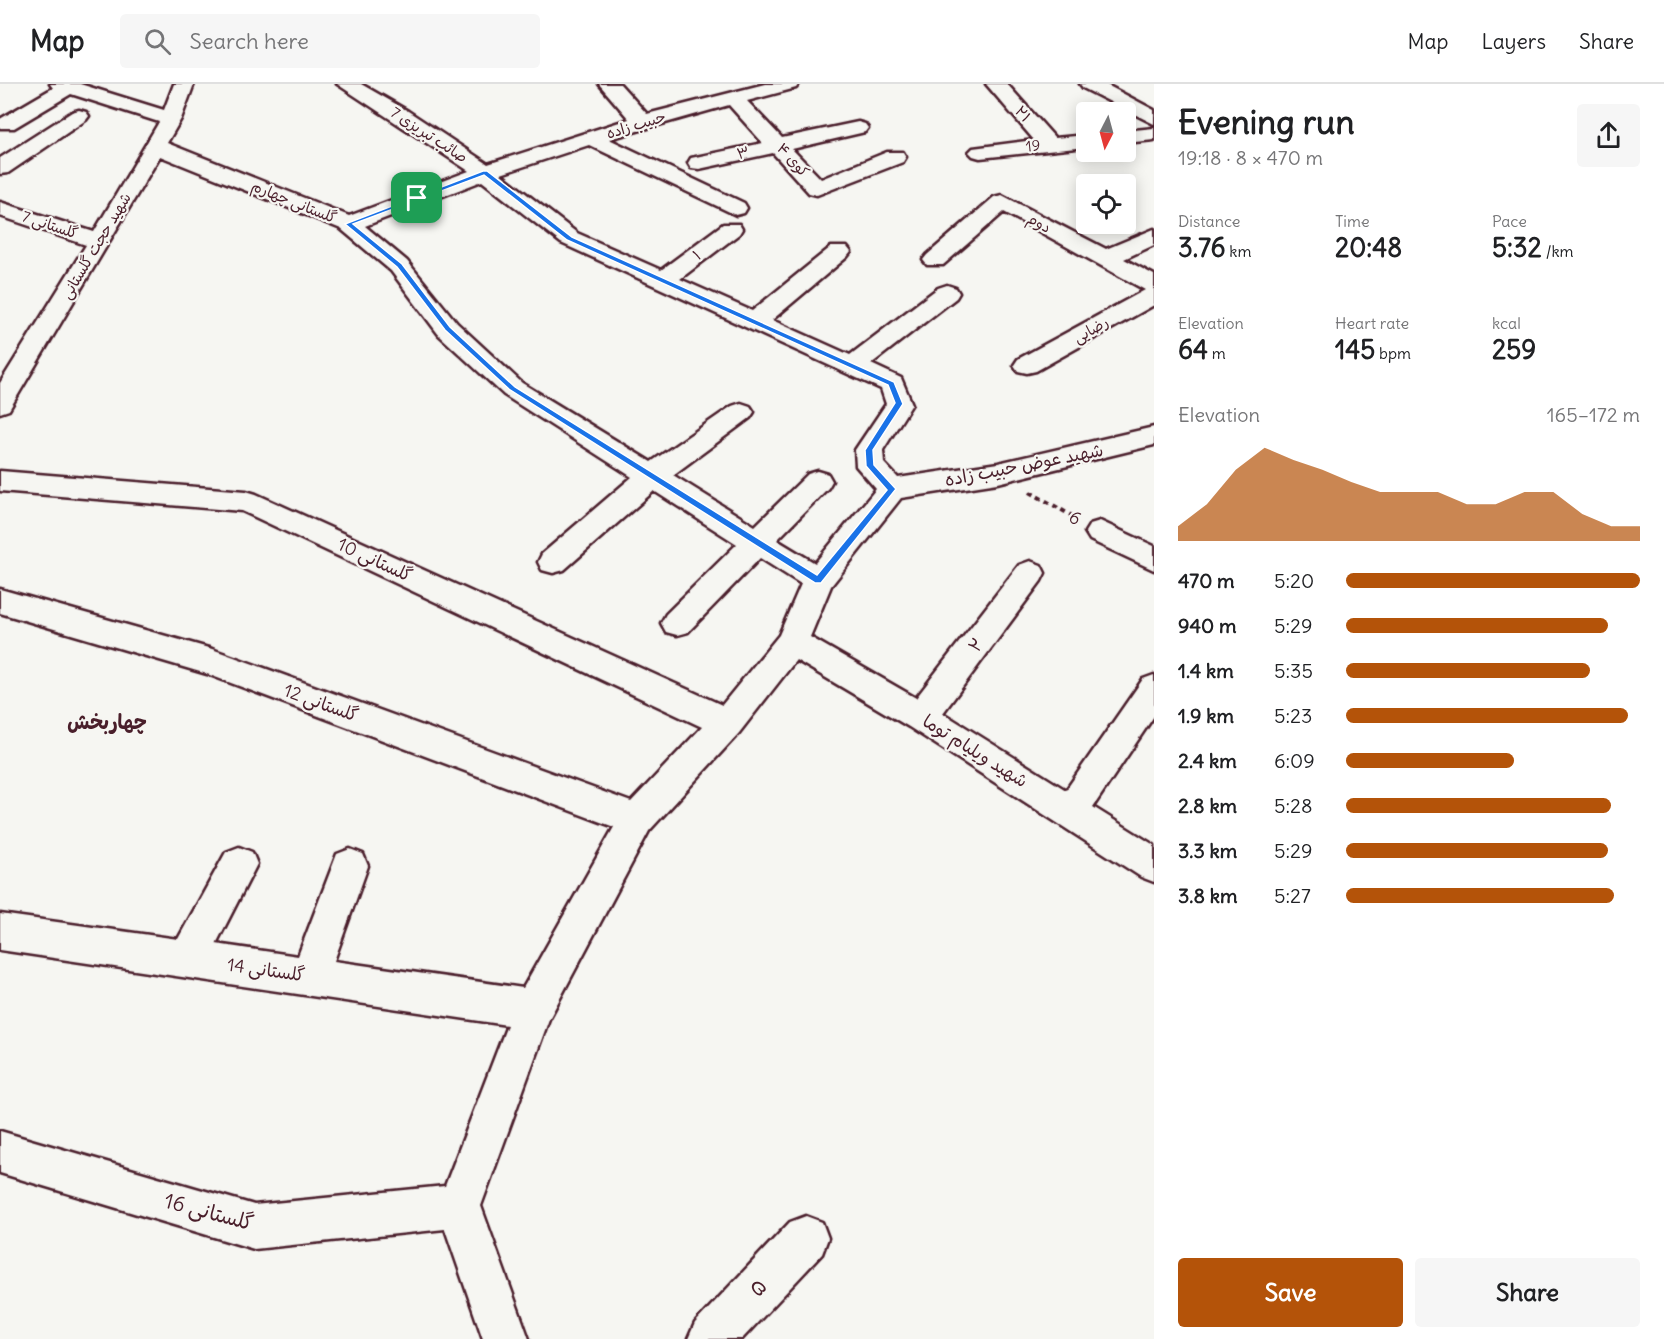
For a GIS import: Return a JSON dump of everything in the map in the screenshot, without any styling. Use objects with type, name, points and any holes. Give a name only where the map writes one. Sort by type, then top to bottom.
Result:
[{"type":"street","name":"شهید حجت گلستانی","points":[[0,404],[100,242],[171,119],[184,84]]},
{"type":"street","name":"صائب تبریزی 7","points":[[347,84],[401,115],[485,172],[569,238],[892,384],[899,404],[869,450],[870,466],[892,489]]},
{"type":"street","points":[[609,84],[642,121]]},
{"type":"street","name":"حبیب زاده","points":[[349,224],[485,172],[593,139],[642,121],[789,84]]},
{"type":"street","name":"۲۱","points":[[996,84],[1050,145]]},
{"type":"street","points":[[1090,84],[1154,118]]},
{"type":"street","points":[[7,124],[65,85],[171,119]]},
{"type":"street","name":"کوی ۴","points":[[734,99],[817,188],[895,157]]},
{"type":"street","points":[[0,168],[79,116]]},
{"type":"street","name":"۳","points":[[699,163],[858,128]]},
{"type":"street","points":[[1136,136],[1154,134]]},
{"type":"street","name":"۱","points":[[593,139],[734,218],[662,281]]},
{"type":"street","name":"19","points":[[980,152],[1076,142]]},
{"type":"street","name":"گلستانی چهارم","points":[[155,146],[349,224],[399,266],[448,329],[513,388],[818,580]]},
{"type":"street","name":"دوم","points":[[935,260],[1002,202],[1154,285]]},
{"type":"street","name":"گلستانی 7","points":[[0,209],[100,242]]},
{"type":"street","points":[[1105,259],[1154,236]]},
{"type":"street","points":[[756,321],[839,252]]},
{"type":"street","points":[[852,366],[946,293]]},
{"type":"street","name":"رضایی","points":[[1027,365],[1154,295]]},
{"type":"street","points":[[553,562],[652,476],[741,412]]},
{"type":"street","points":[[1142,440],[1154,458]]},
{"type":"street","name":"شهید عوض حبیب زاده","points":[[892,489],[998,473],[1142,440]]},
{"type":"street","name":"گلستانی 10","points":[[0,481],[246,501],[727,723]]},
{"type":"street","points":[[677,623],[818,481]]},
{"type":"street","points":[[506,1339],[459,1206],[533,1009],[637,820],[727,723],[792,642],[818,580],[892,489]]},
{"type":"street","name":"6","points":[[1100,532],[1154,559]]},
{"type":"street","name":"۲","points":[[921,717],[1030,573]]},
{"type":"street","name":"گلستانی 12","points":[[0,601],[212,662],[637,820]]},
{"type":"street","name":"شهید ویلیام توما","points":[[792,642],[921,717],[1154,864]]},
{"type":"street","points":[[1071,811],[1154,689]]},
{"type":"street","points":[[188,959],[239,864]]},
{"type":"street","points":[[309,977],[350,866]]},
{"type":"street","name":"گلستانی 14","points":[[0,932],[533,1009]]},
{"type":"street","name":"گلستانی 16","points":[[0,1152],[254,1227],[459,1206]]},
{"type":"street","name":"۵","points":[[711,1339],[806,1238]]},
{"type":"path","name":"6","points":[[998,473],[1100,532]]},
{"type":"district","name":"چهاربخش","points":[[107,722]]},
{"type":"route","points":[[485,172],[569,238],[892,384],[899,404],[869,450],[870,466],[892,489],[818,580],[513,388],[448,329],[399,266],[349,224],[417,198],[485,172]]}]
